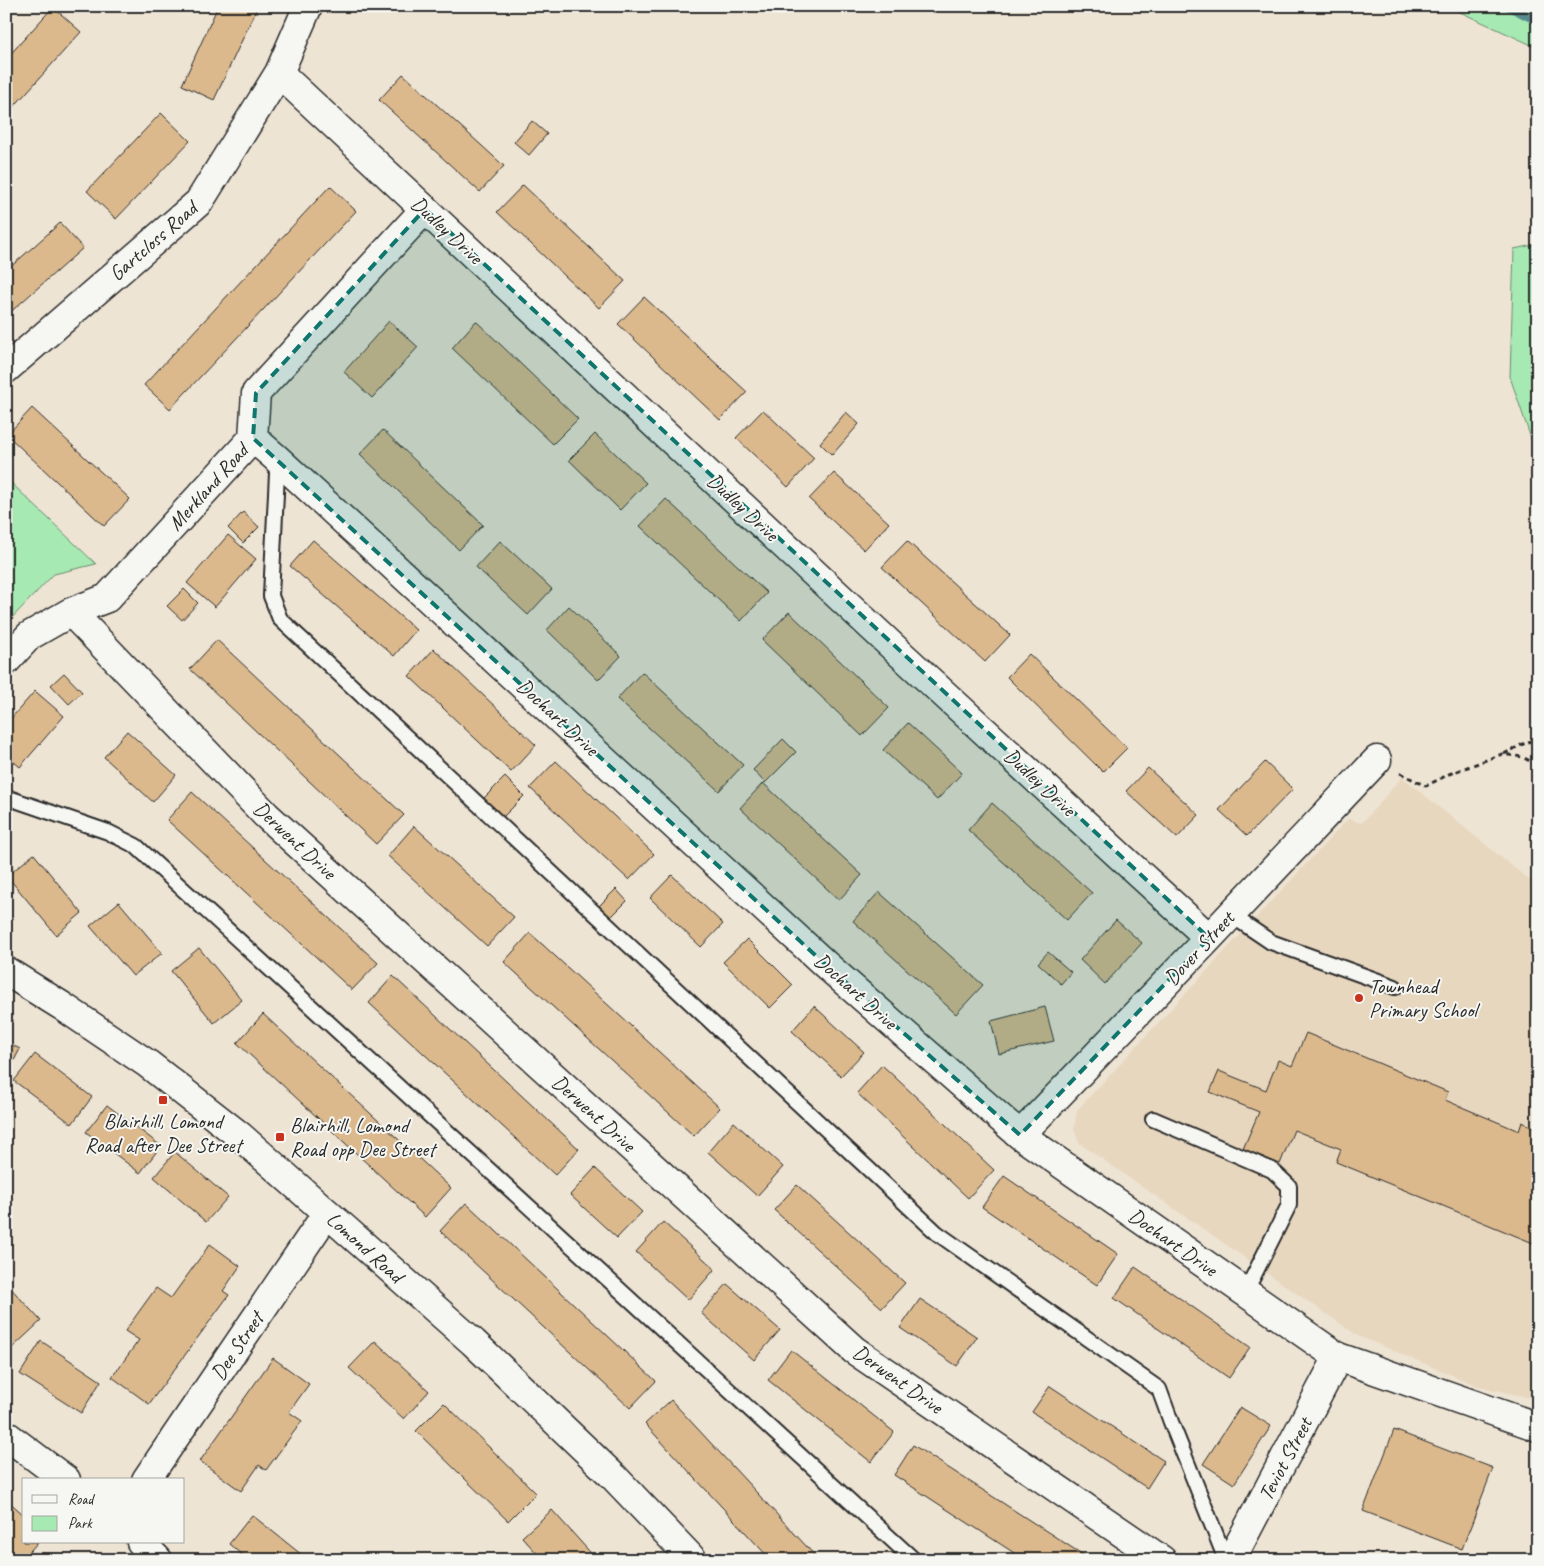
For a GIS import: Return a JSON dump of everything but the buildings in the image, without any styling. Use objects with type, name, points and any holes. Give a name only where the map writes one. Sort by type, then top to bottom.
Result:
[{"type":"street","name":"Gartcloss Road","points":[[6,369],[199,202],[279,72],[308,6]]},
{"type":"street","name":"Dudley Drive","points":[[279,72],[892,646],[1209,938]]},
{"type":"street","name":"Merkland Road","points":[[6,661],[29,636],[71,612],[107,598],[253,438],[256,393],[425,208]]},
{"type":"street","name":"Dochart Drive","points":[[253,438],[826,965],[1020,1135],[1338,1357],[1538,1427]]},
{"type":"street","name":"Derwent Drive","points":[[71,612],[266,815],[854,1350],[1162,1560]]},
{"type":"street","name":"Dover Street","points":[[1020,1135],[1377,760]]},
{"type":"street","name":"Lomond Road","points":[[6,971],[148,1064],[240,1136],[473,1342],[614,1476],[693,1560]]},
{"type":"street","name":"Dee Street","points":[[147,1478],[327,1213]]},
{"type":"street","name":"Teviot Street","points":[[1231,1560],[1338,1357]]},
{"type":"street","points":[[6,1435],[63,1478]]},
{"type":"street","points":[[143,1544],[158,1560]]},
{"type":"lane","points":[[275,457],[271,596],[280,619],[937,1233],[1159,1389],[1170,1422],[1226,1560]]},
{"type":"lane","points":[[6,797],[108,832],[136,846],[914,1560]]},
{"type":"lane","points":[[1231,915],[1271,942],[1395,987]]},
{"type":"lane","points":[[1153,1119],[1272,1170],[1289,1186],[1289,1205],[1245,1293]]},
{"type":"path","points":[[1377,760],[1426,786],[1449,774],[1504,754],[1524,743],[1538,739]]},
{"type":"path","points":[[1504,754],[1522,756],[1538,765]]},
{"type":"highlighted area","points":[[425,209],[1209,938],[1020,1135],[826,965],[253,438],[256,393]]},
{"type":"shaded area","name":"Townhead Primary School","points":[[1402,777],[1538,887],[1538,1400],[1478,1386],[1358,1336],[1079,1143],[1074,1129],[1077,1110],[1348,819],[1362,823]]},
{"type":"green space","points":[[1447,6],[1538,6],[1538,48]]},
{"type":"green space","points":[[1538,244],[1538,459],[1510,377],[1514,249]]},
{"type":"green space","points":[[6,478],[96,564],[54,574],[6,624]]},
{"type":"waterway","points":[[1508,6],[1538,21]]},
{"type":"place","name":"Townhead Primary School","points":[[1359,998]]},
{"type":"place","name":"Blairhill, Lomond Road after Dee Street","points":[[163,1100]]},
{"type":"place","name":"Blairhill, Lomond Road opp Dee Street","points":[[280,1137]]}]
